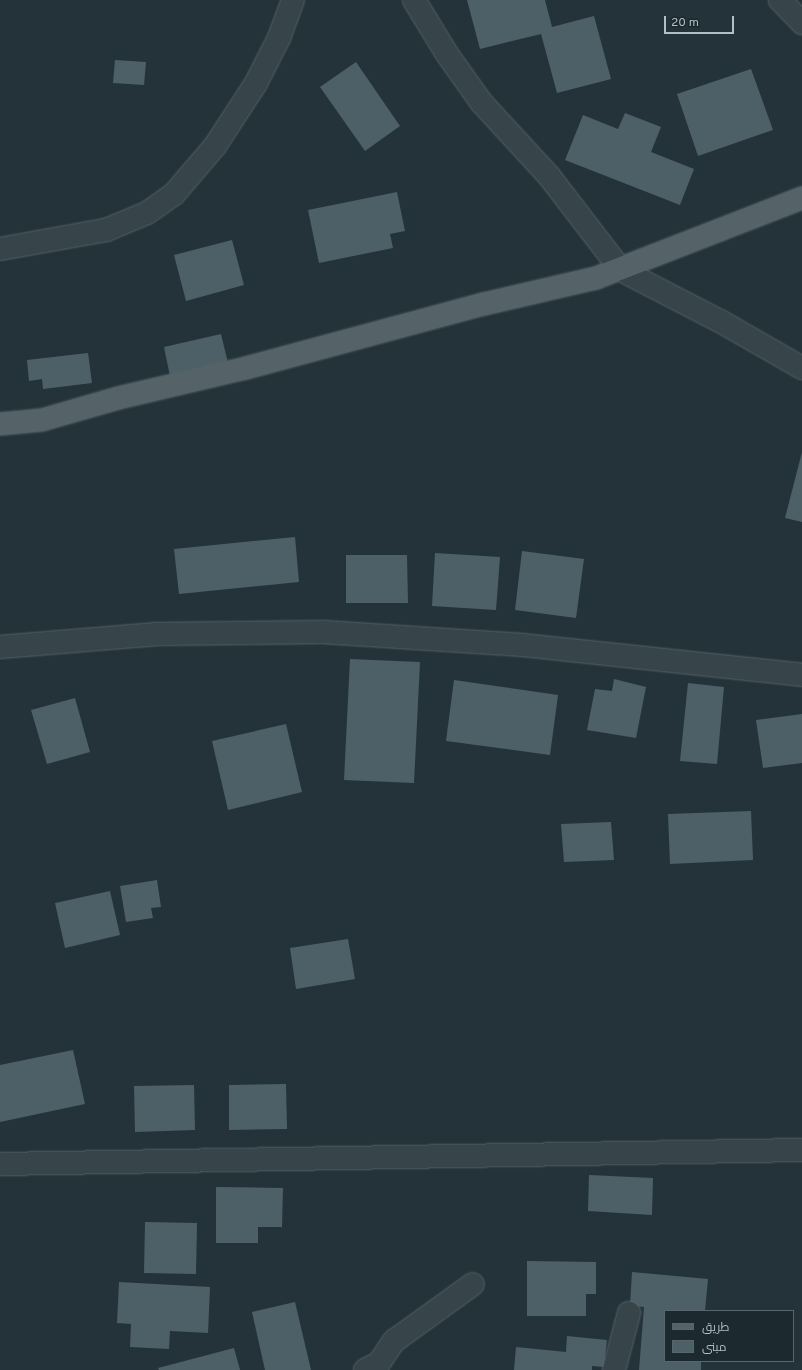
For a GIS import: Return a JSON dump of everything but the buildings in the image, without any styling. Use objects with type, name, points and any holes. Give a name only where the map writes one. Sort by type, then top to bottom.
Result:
[{"type":"main road","points":[[0,424],[42,420],[118,398],[246,368],[621,270],[802,198]]},
{"type":"street","points":[[0,248],[106,230],[147,213],[174,194],[215,146],[256,83],[279,38],[292,0]]},
{"type":"street","points":[[414,0],[447,54],[481,102],[549,176],[621,270],[720,321],[802,368]]},
{"type":"street","points":[[780,0],[802,23]]},
{"type":"street","points":[[0,647],[157,634],[323,632],[523,645],[802,675]]},
{"type":"street","points":[[0,1164],[802,1150]]},
{"type":"street","points":[[365,1370],[379,1363],[394,1341],[473,1284]]},
{"type":"street","points":[[614,1370],[629,1313]]}]
